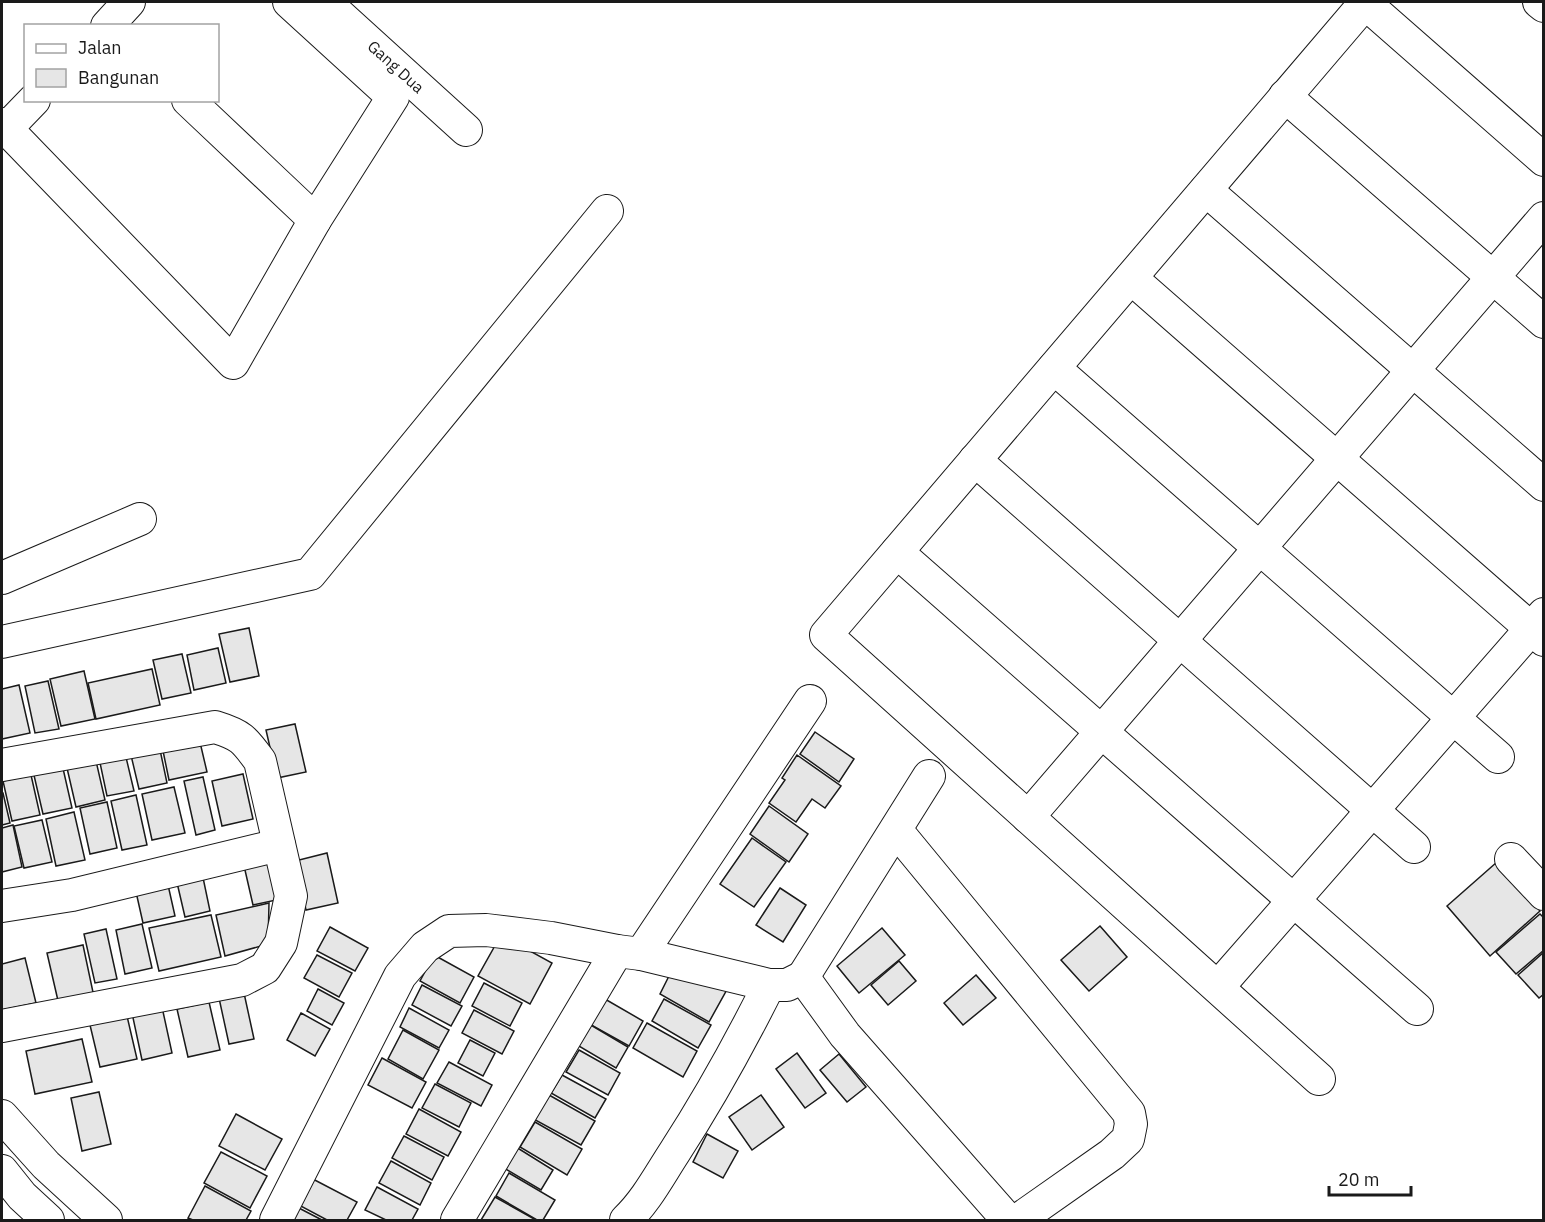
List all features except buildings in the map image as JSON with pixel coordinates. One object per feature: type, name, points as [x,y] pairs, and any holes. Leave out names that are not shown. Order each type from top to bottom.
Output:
[{"type":"street","points":[[109,24],[129,2]]},
{"type":"street","points":[[32,102],[4,127],[233,363],[315,220],[393,97],[289,2]]},
{"type":"street","name":"Gang Dua","points":[[325,2],[466,130]]},
{"type":"street","points":[[1319,1079],[826,635],[1365,2],[1544,160]]},
{"type":"street","points":[[1539,2],[1544,6]]},
{"type":"street","points":[[1285,96],[1544,322]]},
{"type":"street","points":[[190,102],[315,220]]},
{"type":"street","points":[[1206,190],[1544,485]]},
{"type":"street","points":[[2,642],[310,574],[607,211]]},
{"type":"street","points":[[1028,817],[1544,218]]},
{"type":"street","points":[[1131,278],[1337,458],[1539,628],[1454,718],[1218,987]]},
{"type":"street","points":[[1054,368],[1498,757]]},
{"type":"street","points":[[975,460],[1414,847]]},
{"type":"street","points":[[2,578],[140,519]]},
{"type":"street","points":[[897,552],[1417,1009]]},
{"type":"street","points":[[457,1221],[629,952],[810,701]]},
{"type":"street","points":[[2,765],[215,727],[234,733],[247,743],[260,761],[291,897],[281,943],[265,968],[242,980],[2,1026]]},
{"type":"street","points":[[276,1221],[400,976],[425,947],[449,931],[486,930],[629,952],[770,985],[787,985],[803,977],[929,776]]},
{"type":"street","points":[[896,830],[1129,1113],[1131,1124],[1128,1139],[1112,1154],[1018,1221]]},
{"type":"street","points":[[2,906],[72,896],[279,845]]},
{"type":"street","points":[[1511,859],[1544,894]]},
{"type":"street","points":[[803,977],[845,1035],[1008,1221]]},
{"type":"street","points":[[626,1221],[639,1208],[695,1121],[770,985]]},
{"type":"street","points":[[2,1116],[46,1165],[106,1221]]},
{"type":"street","points":[[2,1171],[22,1196],[43,1215],[63,1181]]}]
